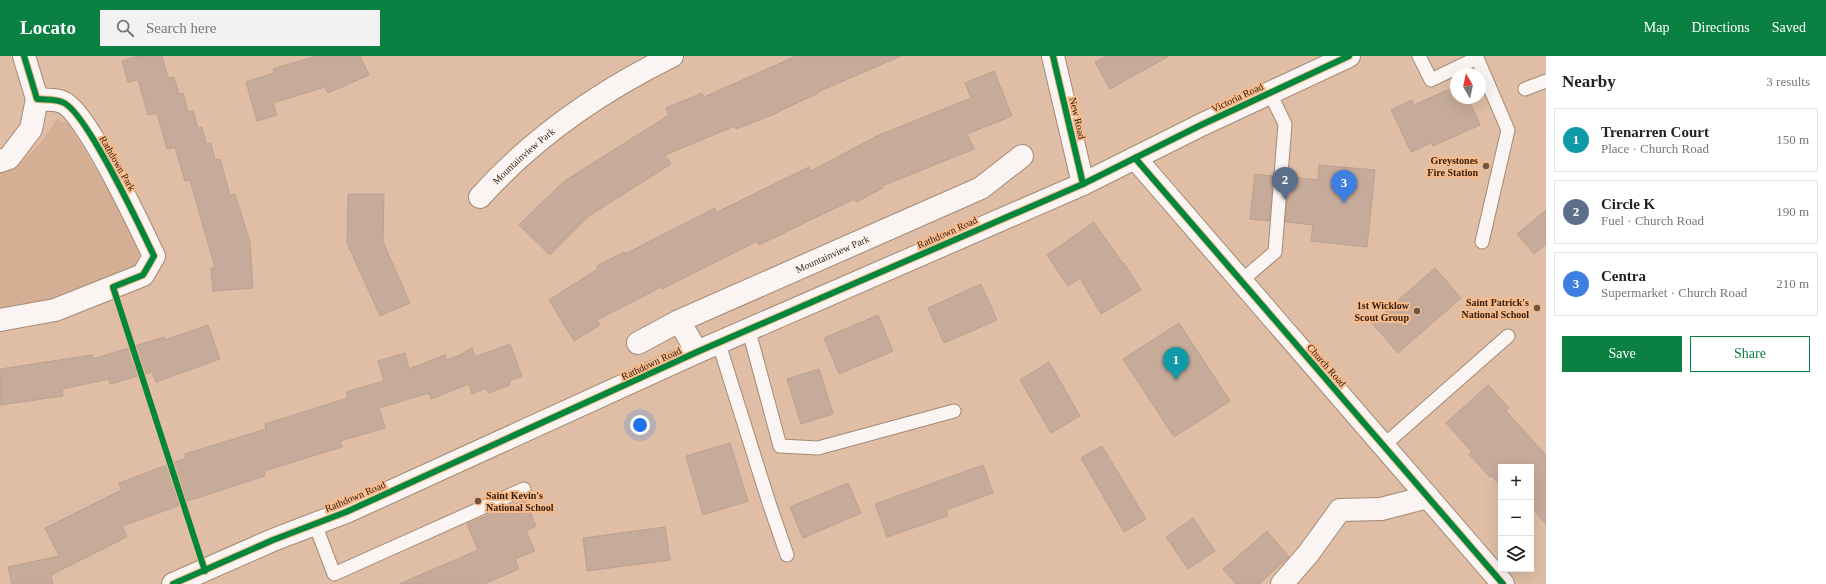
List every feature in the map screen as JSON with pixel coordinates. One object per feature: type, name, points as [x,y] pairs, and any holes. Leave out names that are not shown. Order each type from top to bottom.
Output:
[{"type":"street","points":[[0,161],[8,158],[31,129],[37,99],[24,56]]},
{"type":"street","name":"Mountainview Park","points":[[480,197],[504,170],[551,132],[598,98],[646,69],[672,56]]},
{"type":"street","name":"New Road","points":[[1053,56],[1083,184]]},
{"type":"street","name":"Victoria Road","points":[[1136,158],[1201,125],[1349,56]]},
{"type":"street","name":"Rathdown Park","points":[[0,320],[55,310],[143,275],[154,256],[117,180],[79,117],[63,102],[37,99]]},
{"type":"street","name":"Mountainview Park","points":[[638,343],[679,321],[981,188],[1022,156]]},
{"type":"street","name":"Rathdown Road","points":[[174,584],[273,540],[389,493],[697,352],[719,344],[1083,184],[1136,158]]},
{"type":"street","name":"Church Road","points":[[1136,158],[1503,584]]},
{"type":"street","points":[[679,321],[697,352]]},
{"type":"street","points":[[1282,584],[1308,554],[1340,510],[1381,509],[1428,498]]},
{"type":"lane","points":[[1419,56],[1432,80],[1477,58],[1508,130],[1482,242]]},
{"type":"lane","points":[[1525,89],[1546,80]]},
{"type":"lane","points":[[1241,281],[1275,252],[1285,124],[1270,93]]},
{"type":"lane","points":[[749,330],[780,446],[818,448],[954,411]]},
{"type":"lane","points":[[1383,446],[1508,336]]},
{"type":"lane","points":[[719,344],[787,555]]},
{"type":"lane","points":[[315,524],[334,574],[524,489]]},
{"type":"shaded area","points":[[57,119],[69,124],[142,247],[136,266],[44,301],[0,309],[0,172],[19,165],[41,142]]},
{"type":"building","points":[[138,56],[162,56],[168,78],[174,77],[179,94],[183,93],[188,112],[193,111],[198,128],[202,127],[206,144],[211,143],[215,160],[220,159],[230,195],[235,194],[250,242],[253,288],[213,291],[211,268],[215,268],[190,180],[185,181],[175,147],[167,149],[157,113],[148,115],[138,80],[128,82],[122,61]]},
{"type":"building","points":[[316,56],[360,56],[369,75],[328,93],[325,87],[273,103],[277,115],[257,121],[246,82],[274,73],[273,69]]},
{"type":"building","points":[[796,56],[901,56],[820,91],[772,115],[736,129],[735,126],[665,155],[671,164],[589,216],[550,255],[519,225],[563,182],[669,115],[666,108],[702,93],[704,97]]},
{"type":"building","points":[[1106,56],[1169,56],[1110,89],[1095,62]]},
{"type":"building","points":[[994,71],[1012,116],[967,134],[974,149],[882,186],[883,188],[856,202],[854,199],[759,245],[757,241],[662,289],[661,287],[597,320],[600,325],[574,341],[549,300],[598,269],[597,266],[624,252],[625,254],[715,208],[717,212],[809,167],[811,171],[877,136],[971,98],[965,83]]},
{"type":"building","points":[[1450,89],[1450,104],[1471,104],[1480,125],[1433,146],[1431,143],[1411,152],[1391,110],[1412,100],[1414,105]]},
{"type":"building","points":[[1319,165],[1375,170],[1367,247],[1311,241],[1313,225],[1285,222],[1289,177],[1318,180]]},
{"type":"building","points":[[1255,174],[1273,176],[1269,221],[1250,219]]},
{"type":"building","points":[[348,194],[384,194],[383,242],[410,303],[380,316],[347,243]]},
{"type":"building","points":[[1546,210],[1546,244],[1534,254],[1517,234]]},
{"type":"building","points":[[1094,222],[1123,264],[1124,263],[1141,290],[1101,314],[1080,278],[1068,286],[1047,255]]},
{"type":"building","name":"1st Wicklow Scout Group","points":[[1435,268],[1461,298],[1398,353],[1372,323]]},
{"type":"building","points":[[981,284],[997,320],[944,343],[928,308]]},
{"type":"building","points":[[878,315],[893,351],[839,374],[824,338]]},
{"type":"building","points":[[1179,323],[1230,401],[1174,437],[1123,359]]},
{"type":"building","points":[[208,325],[220,359],[156,382],[152,372],[110,384],[109,379],[62,389],[63,396],[0,405],[0,369],[92,355],[93,359],[164,337],[165,340]]},
{"type":"building","points":[[510,344],[522,376],[509,381],[510,385],[488,393],[486,388],[472,394],[469,384],[431,399],[429,393],[379,408],[385,428],[340,441],[342,447],[264,471],[265,476],[178,504],[178,506],[122,526],[127,537],[51,575],[53,584],[12,584],[8,567],[59,556],[45,528],[121,490],[119,483],[186,458],[185,454],[266,429],[265,424],[348,398],[346,392],[384,381],[378,361],[405,353],[409,369],[445,355],[446,360],[460,355],[472,348],[475,357]]},
{"type":"building","points":[[1049,362],[1080,416],[1051,433],[1020,380]]},
{"type":"building","points":[[819,369],[833,414],[801,424],[787,379]]},
{"type":"building","points":[[1488,385],[1509,408],[1506,411],[1546,455],[1546,524],[1534,510],[1534,464],[1498,464],[1498,483],[1492,476],[1490,477],[1469,454],[1472,452],[1446,423]]},
{"type":"building","points":[[730,443],[748,501],[703,515],[686,456]]},
{"type":"building","points":[[1102,446],[1146,519],[1124,532],[1081,458]]},
{"type":"building","points":[[983,465],[993,493],[946,510],[948,516],[887,537],[875,504]]},
{"type":"building","points":[[848,483],[861,513],[803,538],[790,507]]},
{"type":"building","points":[[525,500],[536,526],[526,531],[535,551],[515,559],[519,569],[484,584],[399,584],[478,550],[467,524]]},
{"type":"building","points":[[1193,518],[1215,551],[1188,569],[1166,537]]},
{"type":"building","points":[[665,527],[670,560],[587,571],[583,538]]},
{"type":"building","points":[[1267,531],[1289,557],[1259,584],[1236,584],[1223,569]]},
{"type":"cycle path","points":[[24,56],[37,99],[62,102],[72,110],[84,125],[112,172],[154,256],[143,275],[113,287],[205,571]]},
{"type":"cycle path","points":[[1053,56],[1083,184]]},
{"type":"cycle path","points":[[173,584],[273,540],[346,512],[697,352],[1083,184],[1201,125],[1349,56]]},
{"type":"cycle path","points":[[1135,158],[1503,584]]},
{"type":"place","name":"Greystones Fire Station","points":[[1486,166]]},
{"type":"place","name":"Circle K","points":[[1285,200]]},
{"type":"place","name":"Centra","points":[[1344,203]]},
{"type":"place","name":"Saint Patrick's National School","points":[[1537,308]]},
{"type":"place","name":"1st Wicklow Scout Group","points":[[1417,311]]},
{"type":"place","name":"Trenarren Court","points":[[1176,380]]},
{"type":"place","name":"Saint Kevin's National School","points":[[478,501]]}]
